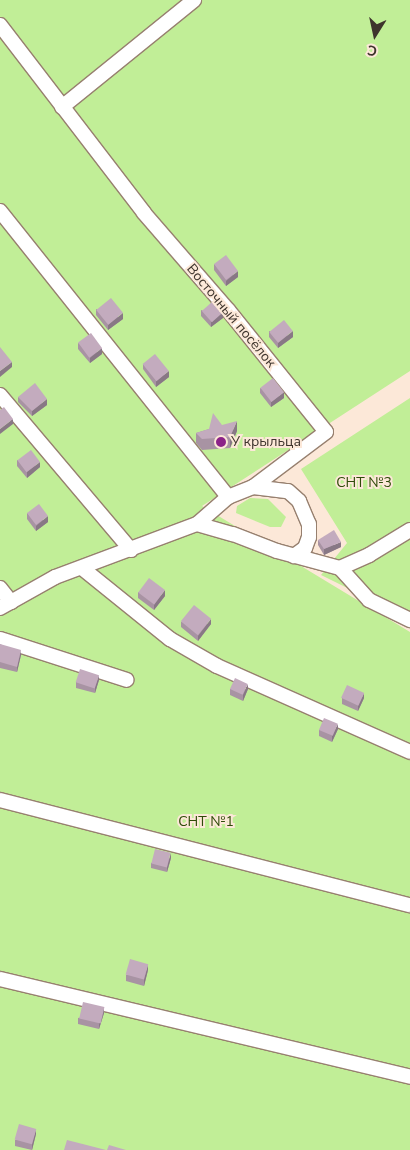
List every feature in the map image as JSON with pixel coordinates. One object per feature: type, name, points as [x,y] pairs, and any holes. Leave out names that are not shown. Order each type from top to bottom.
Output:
[{"type":"street","points":[[62,107],[194,0]]},
{"type":"street","name":"Восточный посёлок","points":[[0,24],[144,213],[228,310],[326,432],[253,487],[228,497],[197,524],[55,577],[6,605]]},
{"type":"street","points":[[0,211],[228,497]]},
{"type":"street","points":[[0,395],[131,550]]},
{"type":"street","points":[[253,487],[288,491],[299,501],[308,524],[309,537],[305,548],[294,556]]},
{"type":"street","points":[[197,524],[294,556],[340,568],[369,600],[410,620]]},
{"type":"street","points":[[340,568],[369,555],[410,530]]},
{"type":"street","points":[[82,568],[170,639],[217,666],[410,752]]},
{"type":"street","points":[[0,588],[6,605]]},
{"type":"street","points":[[0,639],[127,680]]},
{"type":"street","points":[[0,800],[410,905]]},
{"type":"street","points":[[0,979],[410,1077]]},
{"type":"green space","name":"СНТ №1","points":[[0,0],[410,0],[410,371],[202,506],[410,632],[410,1150],[0,1150]]},
{"type":"green space","name":"СНТ №3","points":[[410,398],[410,619],[321,575],[347,543],[301,469]]},
{"type":"green space","points":[[250,498],[268,499],[286,517],[281,527],[270,527],[236,513],[237,506]]},
{"type":"building","points":[[226,255],[238,271],[226,280],[214,264]]},
{"type":"building","points":[[111,298],[123,313],[108,325],[96,310]]},
{"type":"building","points":[[213,301],[223,312],[212,322],[202,311]]},
{"type":"building","points":[[284,320],[293,331],[278,343],[269,332]]},
{"type":"building","points":[[91,333],[102,348],[89,358],[78,342]]},
{"type":"building","points":[[0,347],[12,362],[0,371]]},
{"type":"building","points":[[155,354],[169,371],[156,381],[143,364]]},
{"type":"building","points":[[273,378],[284,392],[271,402],[260,388]]},
{"type":"building","points":[[35,383],[47,399],[32,411],[18,397]]},
{"type":"building","points":[[4,407],[13,419],[0,429],[0,410]]},
{"type":"building","points":[[213,413],[222,425],[237,421],[230,437],[202,439],[196,433],[209,429]]},
{"type":"building","points":[[31,450],[40,462],[26,472],[17,460]]},
{"type":"building","points":[[39,504],[48,516],[36,525],[27,513]]},
{"type":"building","points":[[334,530],[341,542],[324,549],[318,540]]},
{"type":"building","points":[[149,578],[165,590],[154,604],[138,592]]},
{"type":"building","points":[[194,605],[211,619],[198,635],[181,621]]},
{"type":"building","points":[[0,644],[21,650],[17,667],[0,662]]},
{"type":"building","points":[[80,669],[99,675],[95,688],[76,682]]},
{"type":"building","points":[[235,678],[248,684],[243,695],[230,689]]},
{"type":"building","points":[[347,685],[364,693],[358,706],[341,698]]},
{"type":"building","points":[[324,718],[338,724],[333,736],[319,730]]},
{"type":"building","points":[[155,849],[171,853],[167,867],[151,864]]},
{"type":"building","points":[[130,959],[148,964],[144,980],[126,974]]},
{"type":"building","points":[[83,1002],[104,1007],[101,1024],[79,1019]]},
{"type":"building","points":[[19,1124],[36,1129],[32,1144],[15,1139]]},
{"type":"building","points":[[67,1140],[106,1150],[64,1150]]},
{"type":"building","points":[[109,1145],[126,1150],[107,1150]]},
{"type":"place","name":"У крыльца","points":[[221,442]]}]
